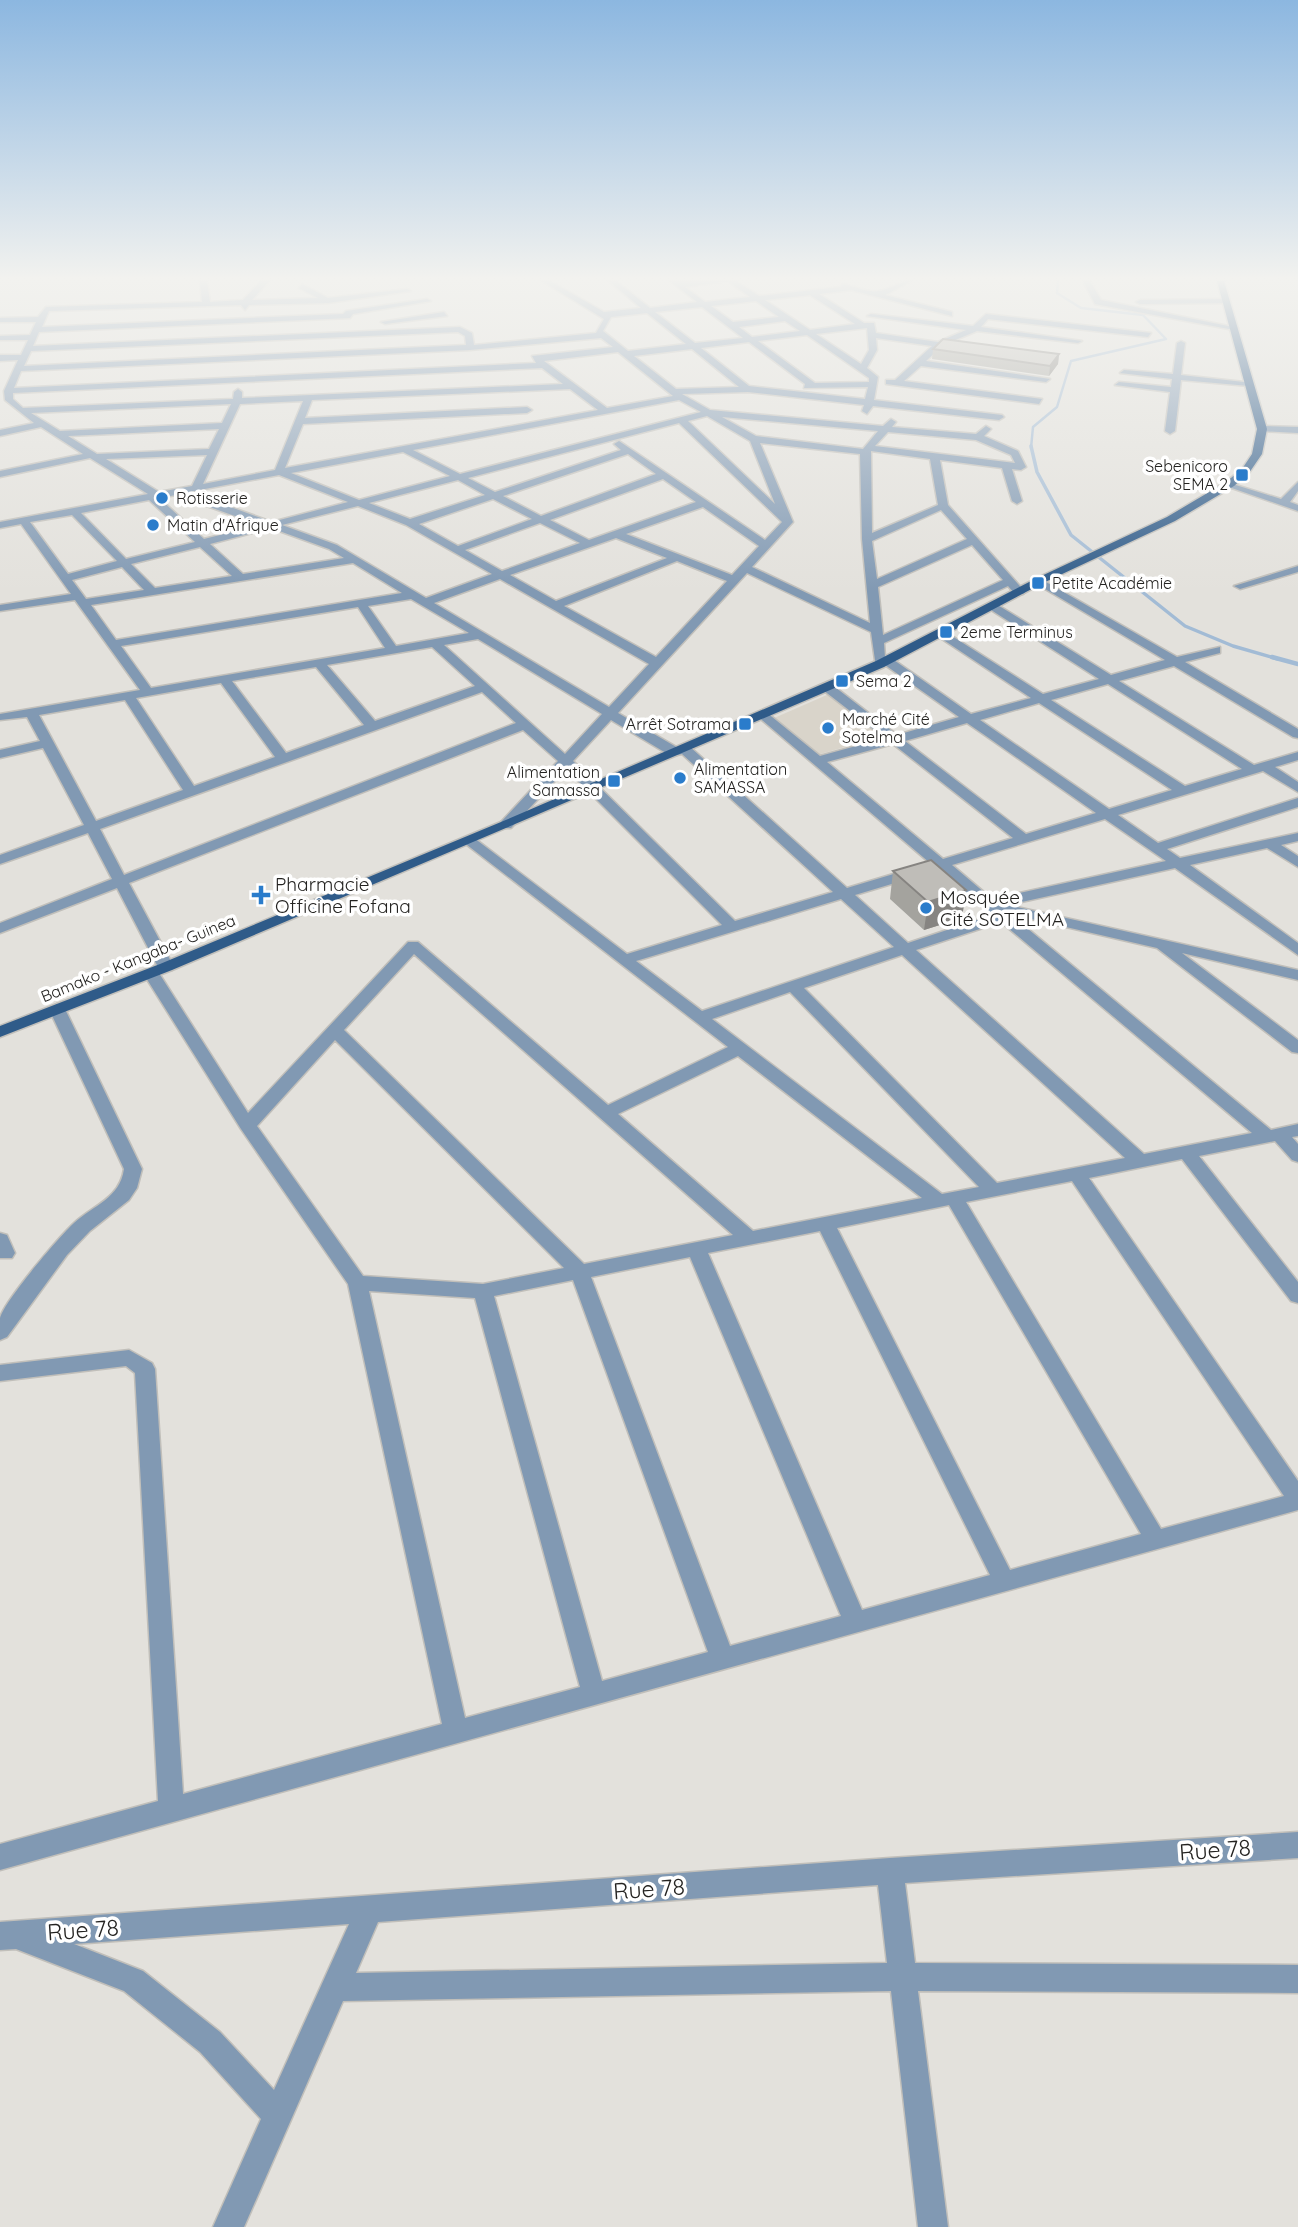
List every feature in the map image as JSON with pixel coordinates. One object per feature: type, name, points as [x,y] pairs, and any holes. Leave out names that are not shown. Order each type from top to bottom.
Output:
[{"type":"main road","points":[[1250,385],[1262,429]]},
{"type":"main road","name":"Bamako - Kangaba- Guinea","points":[[0,1032],[159,970],[884,663],[992,607],[1014,586],[1039,581],[1097,554],[1171,519],[1230,484],[1246,471],[1257,454],[1262,429]]},
{"type":"street","points":[[4,398],[175,385]]},
{"type":"street","points":[[196,488],[237,401],[239,385]]},
{"type":"street","points":[[65,578],[709,413],[978,437],[1015,453],[1021,467],[754,439],[709,413],[677,395],[665,385]]},
{"type":"street","points":[[742,385],[747,389],[999,417],[978,437]]},
{"type":"street","points":[[300,421],[416,431],[544,422],[677,395],[829,385]]},
{"type":"street","points":[[863,426],[873,385]]},
{"type":"street","points":[[912,385],[1039,401]]},
{"type":"street","points":[[1119,385],[1175,390]]},
{"type":"street","points":[[1170,431],[1176,385]]},
{"type":"street","points":[[21,411],[571,386],[605,411]]},
{"type":"street","points":[[499,389],[544,422]]},
{"type":"street","points":[[439,392],[439,414]]},
{"type":"street","points":[[4,398],[154,496],[241,578]]},
{"type":"street","points":[[279,472],[309,398]]},
{"type":"street","points":[[905,406],[867,450],[867,539],[878,636],[884,663],[969,719],[1104,815],[1180,862],[1298,950]]},
{"type":"street","points":[[404,449],[416,431],[439,414],[527,410]]},
{"type":"street","points":[[681,420],[788,522]]},
{"type":"street","points":[[0,433],[42,425]]},
{"type":"street","points":[[57,434],[225,426]]},
{"type":"street","points":[[1262,429],[1298,430]]},
{"type":"street","points":[[610,438],[766,546]]},
{"type":"street","points":[[754,439],[788,522]]},
{"type":"street","points":[[0,525],[404,449],[589,544]]},
{"type":"street","points":[[410,523],[628,451]]},
{"type":"street","points":[[0,474],[93,456],[213,452]]},
{"type":"street","points":[[745,568],[878,636],[1014,586],[943,506],[935,457]]},
{"type":"street","points":[[1006,466],[1017,501]]},
{"type":"street","points":[[279,472],[410,523],[657,663]]},
{"type":"street","points":[[458,550],[664,475]]},
{"type":"street","points":[[1230,484],[1298,508]]},
{"type":"street","points":[[1283,503],[1298,485]]},
{"type":"street","points":[[175,491],[274,524],[332,547],[610,713],[680,751],[1140,1161]]},
{"type":"street","points":[[425,602],[703,503]]},
{"type":"street","points":[[867,539],[943,506]]},
{"type":"street","points":[[74,511],[152,592]]},
{"type":"street","points":[[23,520],[148,692]]},
{"type":"street","points":[[506,825],[788,522]]},
{"type":"street","points":[[616,534],[734,580]]},
{"type":"street","points":[[872,585],[974,540]]},
{"type":"street","points":[[556,605],[676,558]]},
{"type":"street","points":[[0,608],[152,592],[354,560]]},
{"type":"street","points":[[1240,586],[1298,569]]},
{"type":"street","points":[[1039,581],[1298,734]]},
{"type":"street","points":[[114,644],[412,595]]},
{"type":"street","points":[[360,603],[393,650]]},
{"type":"street","points":[[992,607],[1110,680],[1298,788]]},
{"type":"street","points":[[940,633],[1183,791]]},
{"type":"street","points":[[4,717],[480,635]]},
{"type":"street","points":[[435,643],[594,788],[732,927]]},
{"type":"street","points":[[817,761],[1216,650]]},
{"type":"street","points":[[319,663],[372,726]]},
{"type":"street","points":[[224,679],[283,758]]},
{"type":"street","points":[[0,860],[483,687]]},
{"type":"street","points":[[827,687],[1024,839]]},
{"type":"street","points":[[128,695],[190,792]]},
{"type":"street","points":[[31,712],[120,881],[159,970],[247,1125],[357,1283],[456,1731]]},
{"type":"street","points":[[762,715],[1003,916],[1281,1133],[1298,1156]]},
{"type":"street","points":[[0,928],[524,724]]},
{"type":"street","points":[[0,754],[47,743]]},
{"type":"street","points":[[624,960],[1298,756]]},
{"type":"street","points":[[1157,848],[1298,802]]},
{"type":"street","points":[[989,904],[1298,836]]},
{"type":"street","points":[[468,841],[740,1048],[947,1199],[1156,1540]]},
{"type":"street","points":[[1269,843],[1298,863]]},
{"type":"street","points":[[989,904],[1298,975]]},
{"type":"street","points":[[700,1017],[1003,916]]},
{"type":"street","points":[[1158,943],[1298,1048]]},
{"type":"street","points":[[247,1125],[413,945],[749,1238]]},
{"type":"street","points":[[793,986],[993,1190]]},
{"type":"street","points":[[0,1332],[65,1243],[84,1225],[127,1194],[133,1181],[133,1169],[57,1009]]},
{"type":"street","points":[[336,1031],[580,1272],[723,1659]]},
{"type":"street","points":[[606,1113],[740,1048]]},
{"type":"street","points":[[357,1283],[483,1291],[1281,1133]]},
{"type":"street","points":[[1186,1152],[1297,1294]]},
{"type":"street","points":[[0,1857],[1298,1500],[1077,1174]]},
{"type":"street","points":[[825,1223],[1004,1581]]},
{"type":"street","points":[[696,1249],[855,1622]]},
{"type":"street","points":[[483,1291],[594,1694]]},
{"type":"street","points":[[0,1373],[129,1358],[145,1369],[171,1810]]},
{"type":"street","name":"Rue 78","points":[[7,1935],[369,1911],[890,1871],[1298,1845]]},
{"type":"street","points":[[890,1871],[933,2227]]},
{"type":"street","points":[[228,2227],[369,1911]]},
{"type":"street","points":[[7,1935],[133,1982],[210,2042],[278,2115]]},
{"type":"street","points":[[335,1987],[904,1977],[1298,1979]]},
{"type":"shaded area","name":"Marché Cité Sotelma","points":[[829,694],[883,736],[817,755],[772,719]]},
{"type":"building","points":[[931,860],[966,890],[928,902],[893,871]]},
{"type":"waterway","points":[[1031,447],[1033,427],[1057,407],[1064,385]]},
{"type":"waterway","points":[[1031,447],[1037,472],[1071,535],[1185,626],[1233,646],[1278,659]]},
{"type":"waterway","points":[[1272,657],[1298,664]]},
{"type":"place","name":"Sebenicoro SEMA 2","points":[[1242,475]]},
{"type":"place","name":"Rotisserie","points":[[162,498]]},
{"type":"place","name":"Matin d'Afrique","points":[[153,525]]},
{"type":"place","name":"Petite Académie","points":[[1038,583]]},
{"type":"place","name":"2eme Terminus","points":[[946,632]]},
{"type":"place","name":"Sema 2","points":[[842,681]]},
{"type":"place","name":"Arrêt Sotrama","points":[[745,724]]},
{"type":"place","name":"Marché Cité Sotelma","points":[[828,728]]},
{"type":"place","name":"Alimentation SAMASSA","points":[[680,778]]},
{"type":"place","name":"Alimentation Samassa","points":[[614,781]]},
{"type":"place","name":"Pharmacie Officine Fofana","points":[[261,895]]},
{"type":"place","name":"Mosquée Cité SOTELMA","points":[[926,908]]}]
